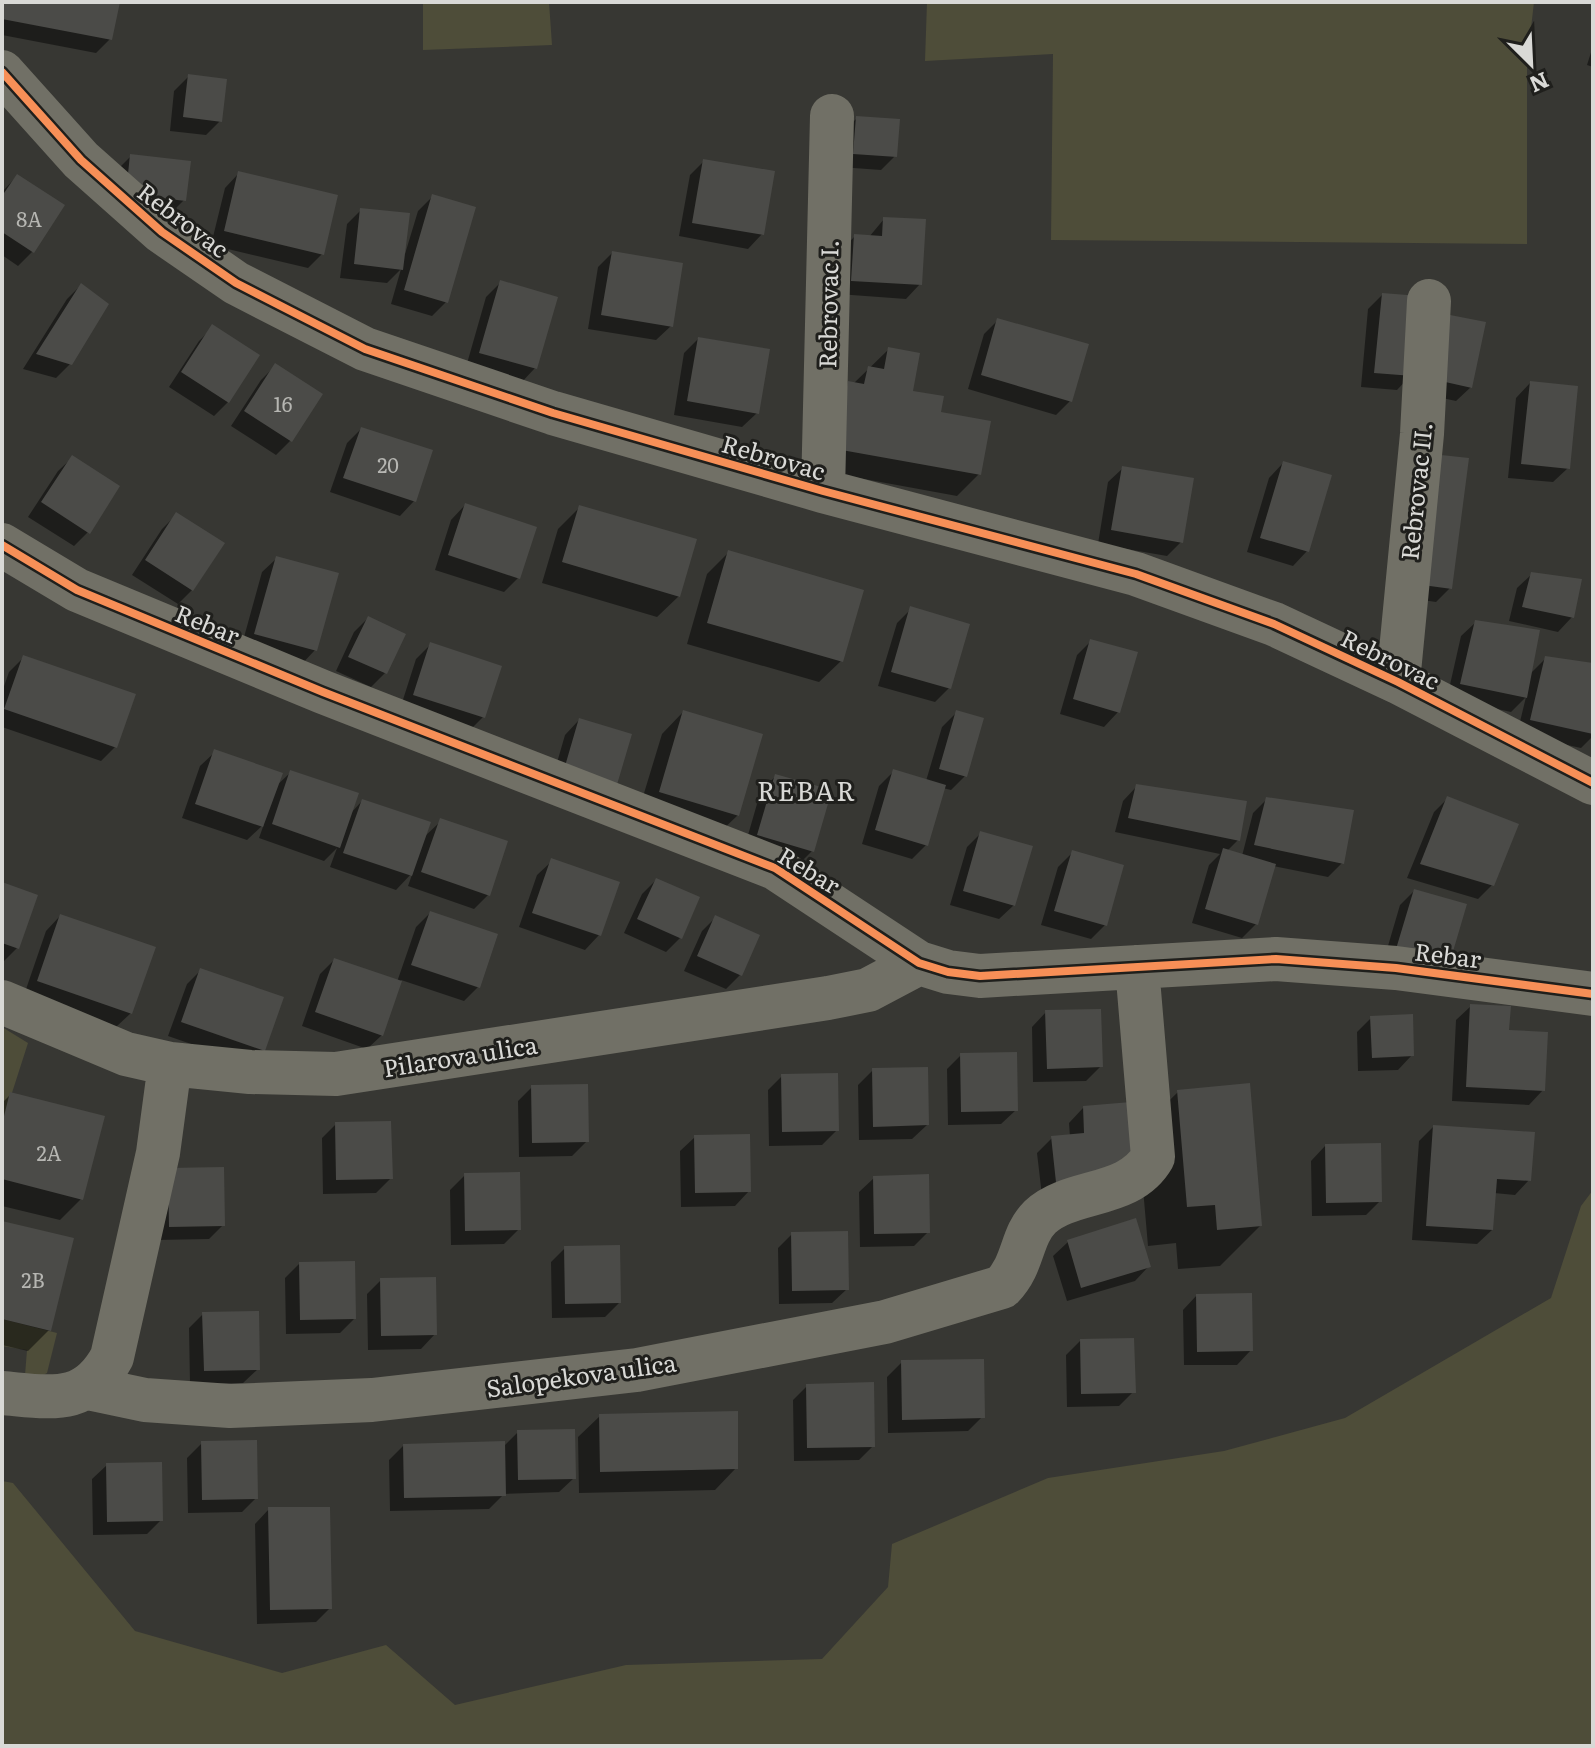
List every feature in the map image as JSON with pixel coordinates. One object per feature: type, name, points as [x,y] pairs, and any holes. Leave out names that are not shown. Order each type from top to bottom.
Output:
[{"type":"street","name":"Rebrovac","points":[[2,72],[81,160],[162,232],[236,283],[365,349],[553,413],[823,491],[1136,574],[1274,624],[1398,682],[1593,783]]},
{"type":"street","name":"Rebrovac I.","points":[[823,491],[832,116]]},
{"type":"street","name":"Rebrovac II.","points":[[1398,682],[1422,434],[1429,301]]},
{"type":"street","name":"Rebar","points":[[2,545],[77,590],[323,692],[775,868],[919,963],[948,972],[980,976],[1276,959],[1396,968],[1593,994]]},
{"type":"street","name":"Pilarova ulica","points":[[2,1002],[126,1054],[170,1064],[250,1072],[336,1074],[828,998],[868,990],[919,963]]},
{"type":"street","name":"Salopekova ulica","points":[[88,1388],[145,1400],[230,1406],[372,1400],[637,1370],[885,1322],[1002,1287],[1016,1272],[1027,1234],[1042,1215],[1133,1180],[1153,1157],[1137,967]]},
{"type":"street","points":[[2,1393],[67,1396],[88,1388],[101,1376],[112,1357],[158,1153],[170,1064]]},
{"type":"shaded area","points":[[423,2],[549,2],[552,45],[423,50]]},
{"type":"shaded area","points":[[927,2],[1534,2],[1527,63],[1527,244],[1051,240],[1053,54],[925,61]]},
{"type":"shaded area","points":[[2,1027],[28,1043],[2,1124]]},
{"type":"shaded area","points":[[1593,1190],[1593,1746],[2,1746],[2,1481],[13,1483],[135,1631],[282,1673],[386,1645],[455,1705],[626,1665],[822,1659],[888,1587],[892,1544],[1048,1478],[1224,1451],[1345,1418],[1551,1298],[1581,1206]]},
{"type":"shaded area","points":[[2,1319],[57,1333],[47,1373],[41,1376],[25,1375],[27,1350],[2,1346]]},
{"type":"building","points":[[2,2],[120,2],[112,40],[2,19]]},
{"type":"building","points":[[188,74],[227,79],[222,122],[183,117]]},
{"type":"building","points":[[856,116],[900,119],[897,157],[853,154]]},
{"type":"building","points":[[130,154],[191,161],[186,201],[126,194]]},
{"type":"building","points":[[703,159],[775,171],[764,235],[692,223]]},
{"type":"building","points":[[238,171],[338,195],[324,255],[224,231]]},
{"type":"building","points":[[17,174],[65,205],[34,253],[2,232],[2,196]]},
{"type":"building","points":[[432,194],[476,207],[448,303],[404,290]]},
{"type":"building","points":[[360,208],[410,213],[403,270],[354,264]]},
{"type":"building","points":[[883,217],[926,219],[922,285],[851,281],[854,234],[882,236]]},
{"type":"building","points":[[612,251],[683,263],[673,327],[601,315]]},
{"type":"building","points":[[500,280],[558,297],[537,369],[479,353]]},
{"type":"building","points":[[81,283],[109,304],[72,365],[36,354]]},
{"type":"building","points":[[1382,293],[1420,296],[1413,376],[1374,373]]},
{"type":"building","points":[[1445,314],[1486,322],[1472,388],[1432,379]]},
{"type":"building","points":[[997,318],[1089,344],[1072,402],[981,375]]},
{"type":"building","points":[[212,324],[260,355],[229,403],[181,372]]},
{"type":"building","points":[[698,337],[770,349],[759,414],[687,401]]},
{"type":"building","points":[[888,347],[920,353],[913,391],[944,396],[941,412],[991,421],[981,475],[836,449],[848,381],[864,384],[868,366],[884,369]]},
{"type":"building","points":[[275,363],[323,394],[292,442],[244,411]]},
{"type":"building","points":[[1530,381],[1578,386],[1570,469],[1521,464]]},
{"type":"building","points":[[361,427],[433,450],[416,502],[343,478]]},
{"type":"building","points":[[1432,454],[1469,458],[1452,589],[1415,584]]},
{"type":"building","points":[[72,455],[120,486],[90,534],[41,502]]},
{"type":"building","points":[[1283,461],[1332,475],[1309,552],[1260,538]]},
{"type":"building","points":[[1122,466],[1194,478],[1183,543],[1111,530]]},
{"type":"building","points":[[465,503],[537,527],[520,579],[448,555]]},
{"type":"building","points":[[579,505],[697,539],[680,597],[562,562]]},
{"type":"building","points":[[176,512],[225,543],[193,591],[145,560]]},
{"type":"building","points":[[728,550],[864,590],[843,662],[707,623]]},
{"type":"building","points":[[276,556],[339,573],[317,651],[254,634]]},
{"type":"building","points":[[1531,572],[1582,579],[1574,618],[1522,607]]},
{"type":"building","points":[[910,606],[970,624],[951,689],[891,672]]},
{"type":"building","points":[[368,616],[406,634],[387,674],[348,657]]},
{"type":"building","points":[[1475,620],[1540,630],[1527,698],[1460,684]]},
{"type":"building","points":[[1090,639],[1138,652],[1120,713],[1073,699]]},
{"type":"building","points":[[430,642],[502,666],[485,718],[413,695]]},
{"type":"building","points":[[23,655],[136,694],[117,748],[4,709]]},
{"type":"building","points":[[1545,656],[1593,663],[1593,734],[1530,720]]},
{"type":"building","points":[[683,710],[763,734],[739,816],[659,792]]},
{"type":"building","points":[[956,710],[984,718],[967,777],[939,769]]},
{"type":"building","points":[[579,718],[632,734],[616,788],[563,773]]},
{"type":"building","points":[[214,749],[283,773],[263,827],[195,804]]},
{"type":"building","points":[[893,769],[946,785],[928,846],[875,830]]},
{"type":"building","points":[[290,770],[359,793],[340,848],[272,824]]},
{"type":"building","points":[[775,774],[832,790],[814,852],[757,835]]},
{"type":"building","points":[[1136,784],[1247,801],[1240,841],[1128,818]]},
{"type":"building","points":[[1447,796],[1519,824],[1494,886],[1420,864]]},
{"type":"building","points":[[1266,797],[1354,810],[1344,864],[1254,845]]},
{"type":"building","points":[[362,799],[431,822],[412,876],[343,853]]},
{"type":"building","points":[[440,818],[508,841],[490,896],[421,872]]},
{"type":"building","points":[[980,831],[1033,846],[1015,906],[963,891]]},
{"type":"building","points":[[1223,848],[1276,864],[1258,925],[1205,909]]},
{"type":"building","points":[[1072,850],[1124,865],[1107,926],[1054,911]]},
{"type":"building","points":[[551,858],[620,882],[601,936],[532,913]]},
{"type":"building","points":[[656,878],[700,897],[682,939],[637,919]]},
{"type":"building","points":[[2,882],[38,895],[19,949],[2,943]]},
{"type":"building","points":[[1414,889],[1467,904],[1449,965],[1396,949]]},
{"type":"building","points":[[430,911],[498,934],[480,988],[411,965]]},
{"type":"building","points":[[60,914],[156,947],[132,1014],[37,981]]},
{"type":"building","points":[[715,915],[760,935],[742,976],[697,956]]},
{"type":"building","points":[[334,958],[402,981],[383,1036],[315,1012]]},
{"type":"building","points":[[200,968],[284,997],[265,1051],[181,1022]]},
{"type":"building","points":[[1470,1004],[1511,1006],[1509,1030],[1548,1032],[1545,1091],[1466,1087]]},
{"type":"building","points":[[1101,1009],[1103,1067],[1047,1069],[1045,1010]]},
{"type":"building","points":[[1413,1014],[1414,1056],[1372,1058],[1370,1016]]},
{"type":"building","points":[[1017,1052],[1018,1111],[961,1112],[960,1053]]},
{"type":"building","points":[[928,1067],[929,1125],[873,1127],[872,1068]]},
{"type":"building","points":[[838,1073],[839,1131],[782,1132],[781,1074]]},
{"type":"building","points":[[1250,1083],[1262,1226],[1217,1230],[1215,1205],[1187,1207],[1177,1090]]},
{"type":"building","points":[[588,1084],[589,1142],[532,1143],[531,1085]]},
{"type":"building","points":[[10,1092],[105,1116],[83,1200],[2,1179],[2,1124]]},
{"type":"building","points":[[1131,1102],[1135,1166],[1058,1201],[1051,1136],[1084,1133],[1083,1106]]},
{"type":"building","points":[[391,1121],[393,1179],[336,1180],[335,1122]]},
{"type":"building","points":[[1433,1125],[1535,1132],[1531,1181],[1497,1179],[1493,1230],[1426,1226]]},
{"type":"building","points":[[750,1134],[751,1192],[695,1193],[694,1135]]},
{"type":"building","points":[[1381,1143],[1382,1202],[1326,1203],[1325,1144]]},
{"type":"building","points":[[224,1167],[225,1226],[169,1227],[168,1168]]},
{"type":"building","points":[[520,1172],[521,1230],[465,1231],[464,1173]]},
{"type":"building","points":[[929,1174],[930,1233],[874,1234],[873,1176]]},
{"type":"building","points":[[1136,1218],[1151,1267],[1081,1288],[1067,1240]]},
{"type":"building","points":[[2,1221],[74,1238],[51,1331],[2,1319]]},
{"type":"building","points":[[848,1231],[849,1290],[792,1291],[791,1232]]},
{"type":"building","points":[[620,1245],[621,1303],[565,1304],[564,1246]]},
{"type":"building","points":[[355,1261],[356,1319],[300,1320],[299,1262]]},
{"type":"building","points":[[436,1277],[437,1335],[381,1336],[380,1278]]},
{"type":"building","points":[[1252,1293],[1253,1351],[1197,1352],[1196,1294]]},
{"type":"building","points":[[259,1311],[260,1370],[204,1371],[202,1312]]},
{"type":"building","points":[[1134,1338],[1136,1393],[1081,1394],[1080,1339]]},
{"type":"building","points":[[984,1359],[985,1418],[902,1420],[901,1360]]},
{"type":"building","points":[[874,1382],[875,1447],[807,1448],[806,1384]]},
{"type":"building","points":[[738,1411],[738,1469],[600,1472],[599,1414]]},
{"type":"building","points":[[575,1429],[576,1479],[518,1480],[517,1430]]},
{"type":"building","points":[[257,1440],[258,1499],[202,1500],[201,1441]]},
{"type":"building","points":[[505,1441],[506,1496],[404,1498],[403,1444]]},
{"type":"building","points":[[162,1462],[163,1521],[107,1522],[106,1463]]},
{"type":"building","points":[[268,1507],[330,1507],[332,1609],[270,1610]]},
{"type":"cycle path","points":[[2,72],[81,160],[162,232],[236,283],[365,349],[553,413],[823,491],[1136,574],[1274,624],[1398,682],[1593,783]]},
{"type":"cycle path","points":[[2,545],[77,590],[323,692],[775,868],[919,963],[948,972],[980,976],[1276,959],[1396,968],[1593,994]]},
{"type":"district","name":"REBAR","points":[[807,789]]}]
